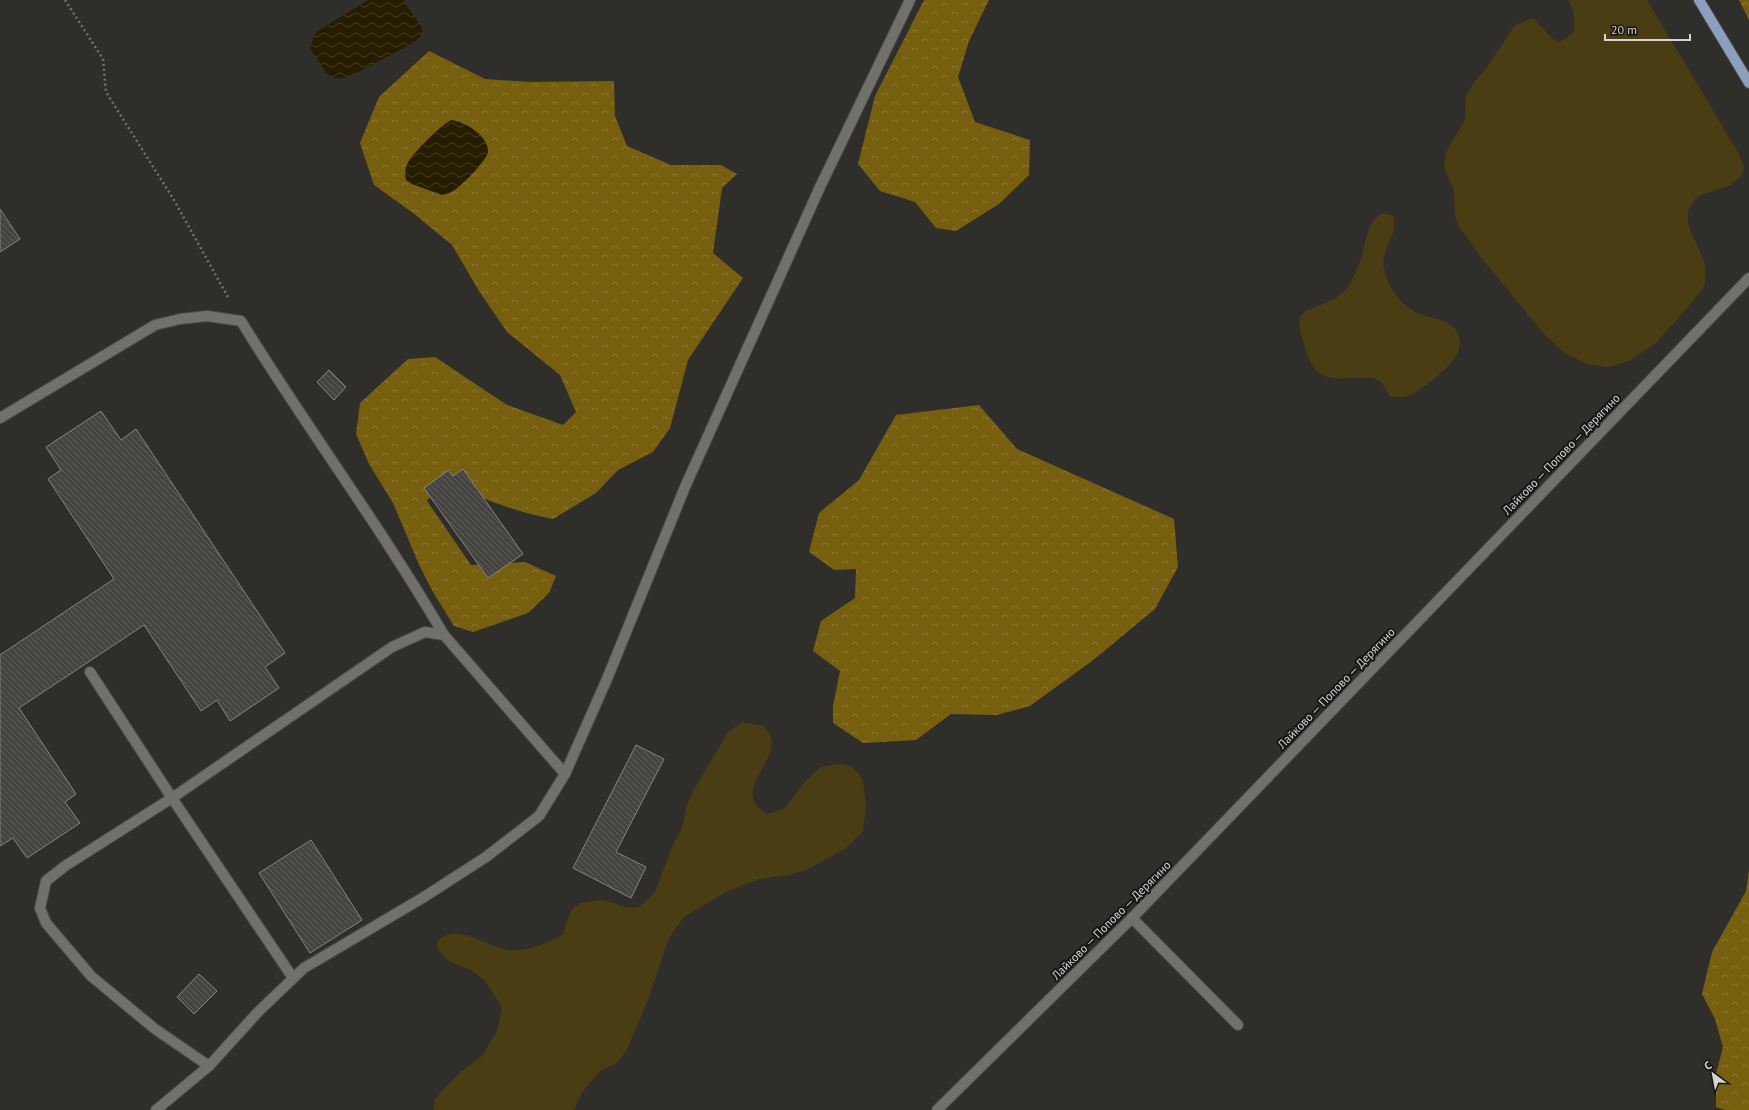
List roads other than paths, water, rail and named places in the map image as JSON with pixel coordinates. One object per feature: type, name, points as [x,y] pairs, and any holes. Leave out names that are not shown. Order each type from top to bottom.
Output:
[{"type":"main road","points":[[1699,0],[1749,83]]},
{"type":"street","points":[[156,1110],[209,1066],[258,1012],[304,968],[424,897],[486,857],[538,816],[564,774],[607,679],[688,480],[820,187],[910,0]]},
{"type":"street","name":"Лайково — Попово — Дерягино","points":[[937,1110],[1132,918],[1749,278]]},
{"type":"street","points":[[0,418],[156,325],[180,319],[207,316],[241,320],[266,362],[418,591],[444,636],[564,774]]},
{"type":"street","points":[[209,1066],[155,1029],[91,976],[46,923],[40,908],[46,881],[65,866],[172,798],[392,647],[425,632],[444,636]]},
{"type":"street","points":[[90,672],[172,798],[293,978]]},
{"type":"street","points":[[1132,918],[1238,1025]]},
{"type":"water","points":[[368,0],[403,0],[421,26],[422,32],[419,38],[411,44],[347,78],[332,78],[327,74],[310,48],[314,36],[318,31]]},
{"type":"water","points":[[451,120],[462,123],[475,130],[484,140],[488,152],[487,156],[479,166],[464,182],[453,191],[442,195],[412,184],[406,180],[405,170],[408,162],[419,149],[440,128]]}]
